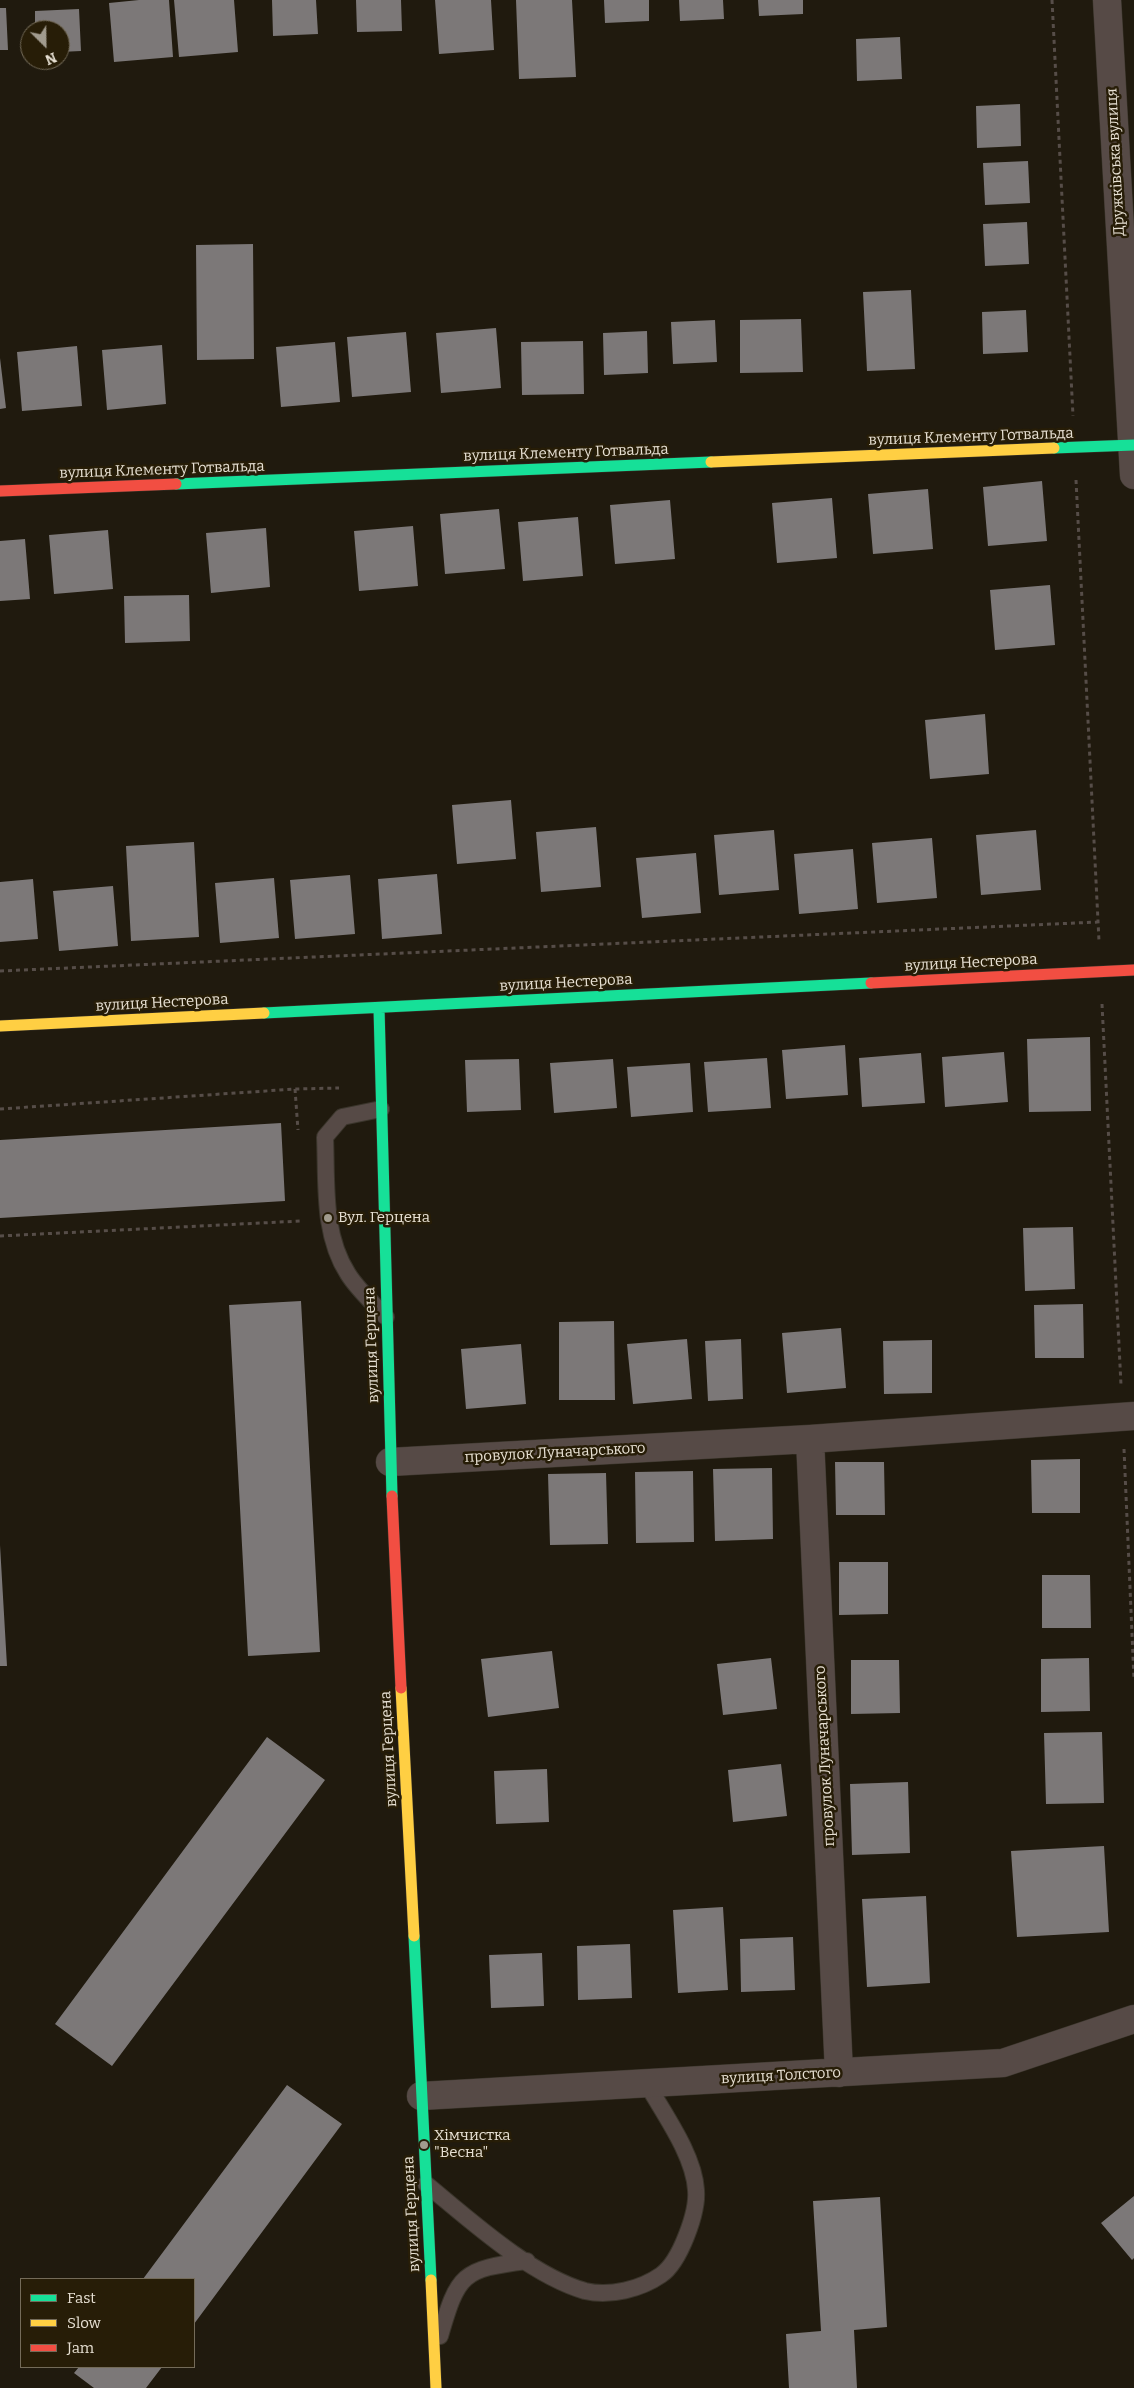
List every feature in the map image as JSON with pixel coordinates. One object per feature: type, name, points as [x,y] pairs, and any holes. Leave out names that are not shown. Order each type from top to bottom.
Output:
[{"type":"street","name":"Дружківська вулиця","points":[[1107,0],[1134,475]]},
{"type":"street","name":"вулиця Клементу Готвальда","points":[[0,492],[1133,445]]},
{"type":"street","name":"вулиця Нестерова","points":[[0,1026],[1134,970]]},
{"type":"street","name":"вулиця Герцена","points":[[379,1008],[379,1087],[390,1462],[436,2388]]},
{"type":"street","name":"провулок Луначарського","points":[[390,1462],[810,1439],[1128,1417]]},
{"type":"street","name":"провулок Луначарського","points":[[810,1439],[839,2073]]},
{"type":"street","name":"вулиця Толстого","points":[[421,2096],[1003,2063],[1134,2019]]},
{"type":"lane","points":[[381,1109],[342,1117],[326,1136],[328,1218],[334,1246],[348,1275],[386,1317]]},
{"type":"lane","points":[[426,2184],[526,2261],[558,2281],[588,2291],[625,2292],[662,2274],[681,2247],[692,2224],[696,2190],[689,2161],[647,2084]]},
{"type":"lane","points":[[434,2355],[450,2302],[465,2276],[491,2266],[526,2261]]},
{"type":"path","points":[[1052,0],[1100,972],[1128,1417],[1134,1680]]},
{"type":"path","points":[[0,971],[1098,922]]},
{"type":"path","points":[[0,1109],[295,1089],[379,1087]]},
{"type":"path","points":[[0,1236],[328,1218]]},
{"type":"building","points":[[169,0],[173,57],[114,62],[109,3]]},
{"type":"building","points":[[174,0],[234,0],[238,52],[179,57]]},
{"type":"building","points":[[272,0],[316,0],[318,34],[273,36]]},
{"type":"building","points":[[356,0],[401,0],[402,31],[357,32]]},
{"type":"building","points":[[435,0],[491,0],[494,50],[439,54]]},
{"type":"building","points":[[516,0],[572,0],[576,77],[519,79]]},
{"type":"building","points":[[604,0],[649,0],[649,21],[605,23]]},
{"type":"building","points":[[679,0],[723,0],[724,19],[680,21]]},
{"type":"building","points":[[758,0],[803,0],[803,14],[759,16]]},
{"type":"building","points":[[0,8],[6,8],[8,50],[0,50]]},
{"type":"building","points":[[79,9],[81,51],[70,52],[70,20],[35,20],[35,11]]},
{"type":"building","points":[[900,37],[902,79],[857,81],[856,39]]},
{"type":"building","points":[[1020,104],[1021,146],[977,148],[976,106]]},
{"type":"building","points":[[1028,161],[1030,203],[985,205],[983,163]]},
{"type":"building","points":[[1027,222],[1029,264],[985,266],[983,224]]},
{"type":"building","points":[[253,244],[254,359],[197,360],[196,245]]},
{"type":"building","points":[[911,290],[915,369],[867,371],[863,292]]},
{"type":"building","points":[[1026,310],[1028,352],[983,354],[982,312]]},
{"type":"building","points":[[801,319],[803,372],[740,373],[740,320]]},
{"type":"building","points":[[715,320],[717,362],[673,364],[671,322]]},
{"type":"building","points":[[496,328],[501,388],[441,393],[436,333]]},
{"type":"building","points":[[647,331],[648,373],[604,375],[603,333]]},
{"type":"building","points":[[406,332],[411,392],[352,397],[347,337]]},
{"type":"building","points":[[583,341],[584,394],[522,395],[521,342]]},
{"type":"building","points":[[335,342],[340,402],[281,407],[276,347]]},
{"type":"building","points":[[162,345],[166,404],[107,410],[102,350]]},
{"type":"building","points":[[77,346],[82,406],[22,411],[17,352]]},
{"type":"building","points":[[0,358],[6,408],[0,409]]},
{"type":"building","points":[[1042,481],[1047,541],[988,546],[983,487]]},
{"type":"building","points":[[928,489],[933,549],[873,554],[868,494]]},
{"type":"building","points":[[832,498],[837,558],[777,563],[772,503]]},
{"type":"building","points":[[670,500],[675,559],[615,564],[610,505]]},
{"type":"building","points":[[499,509],[505,569],[445,574],[440,514]]},
{"type":"building","points":[[578,517],[583,576],[523,581],[518,522]]},
{"type":"building","points":[[413,526],[418,586],[359,591],[354,531]]},
{"type":"building","points":[[266,528],[270,587],[211,593],[206,533]]},
{"type":"building","points":[[108,530],[113,589],[54,594],[49,535]]},
{"type":"building","points":[[25,539],[30,599],[0,601],[0,541]]},
{"type":"building","points":[[1050,585],[1055,645],[995,650],[990,590]]},
{"type":"building","points":[[189,595],[190,641],[125,643],[124,596]]},
{"type":"building","points":[[985,714],[989,774],[930,779],[925,720]]},
{"type":"building","points":[[511,800],[516,859],[457,864],[452,805]]},
{"type":"building","points":[[596,827],[601,887],[541,892],[536,832]]},
{"type":"building","points":[[774,830],[779,890],[719,895],[714,835]]},
{"type":"building","points":[[1036,830],[1041,890],[981,895],[976,835]]},
{"type":"building","points":[[932,838],[937,898],[877,903],[872,843]]},
{"type":"building","points":[[194,842],[199,937],[131,941],[126,846]]},
{"type":"building","points":[[853,849],[858,909],[799,914],[794,854]]},
{"type":"building","points":[[696,853],[701,913],[642,918],[636,858]]},
{"type":"building","points":[[437,874],[442,934],[382,939],[378,879]]},
{"type":"building","points":[[350,875],[355,934],[295,939],[290,880]]},
{"type":"building","points":[[274,878],[279,938],[220,943],[215,883]]},
{"type":"building","points":[[33,879],[38,939],[0,942],[0,882]]},
{"type":"building","points":[[113,886],[118,946],[59,951],[53,891]]},
{"type":"building","points":[[1090,1037],[1091,1111],[1029,1112],[1027,1039]]},
{"type":"building","points":[[845,1045],[848,1095],[786,1099],[782,1050]]},
{"type":"building","points":[[1004,1052],[1008,1102],[945,1107],[942,1057]]},
{"type":"building","points":[[921,1053],[925,1103],[862,1107],[859,1058]]},
{"type":"building","points":[[767,1058],[771,1108],[708,1112],[704,1062]]},
{"type":"building","points":[[519,1059],[521,1110],[467,1112],[465,1060]]},
{"type":"building","points":[[613,1059],[617,1108],[554,1113],[550,1063]]},
{"type":"building","points":[[690,1063],[693,1112],[631,1117],[627,1067]]},
{"type":"building","points":[[281,1123],[285,1201],[0,1218],[0,1140]]},
{"type":"building","points":[[1073,1227],[1075,1289],[1025,1291],[1023,1228]]},
{"type":"building","points":[[301,1301],[320,1652],[248,1656],[229,1305]]},
{"type":"building","points":[[1083,1304],[1084,1358],[1035,1358],[1034,1305]]},
{"type":"building","points":[[614,1321],[615,1400],[559,1400],[559,1322]]},
{"type":"building","points":[[841,1328],[846,1388],[787,1393],[782,1333]]},
{"type":"building","points":[[687,1339],[692,1399],[633,1404],[627,1344]]},
{"type":"building","points":[[741,1339],[743,1399],[708,1401],[705,1341]]},
{"type":"building","points":[[932,1340],[932,1393],[884,1394],[883,1341]]},
{"type":"building","points":[[521,1344],[526,1404],[466,1409],[461,1349]]},
{"type":"building","points":[[1080,1459],[1080,1513],[1032,1513],[1031,1460]]},
{"type":"building","points":[[835,1462],[884,1462],[885,1515],[836,1515]]},
{"type":"building","points":[[772,1468],[773,1539],[715,1541],[713,1469]]},
{"type":"building","points":[[693,1471],[694,1542],[636,1543],[635,1472]]},
{"type":"building","points":[[606,1473],[608,1544],[550,1545],[548,1474]]},
{"type":"building","points":[[0,1545],[7,1666],[0,1666]]},
{"type":"building","points":[[839,1562],[888,1562],[888,1614],[839,1615]]},
{"type":"building","points":[[1042,1575],[1090,1575],[1091,1628],[1042,1628]]},
{"type":"building","points":[[552,1651],[559,1708],[488,1717],[481,1659]]},
{"type":"building","points":[[771,1658],[777,1709],[723,1715],[717,1664]]},
{"type":"building","points":[[1089,1658],[1090,1711],[1041,1712],[1041,1659]]},
{"type":"building","points":[[851,1660],[899,1660],[900,1713],[851,1714]]},
{"type":"building","points":[[1102,1732],[1104,1803],[1046,1804],[1044,1733]]},
{"type":"building","points":[[267,1737],[325,1780],[112,2066],[55,2024]]},
{"type":"building","points":[[781,1764],[787,1816],[733,1822],[728,1770]]},
{"type":"building","points":[[547,1769],[549,1822],[496,1824],[494,1771]]},
{"type":"building","points":[[908,1782],[910,1853],[852,1855],[850,1784]]},
{"type":"building","points":[[1104,1846],[1109,1932],[1017,1937],[1011,1851]]},
{"type":"building","points":[[926,1896],[930,1983],[867,1987],[862,1899]]},
{"type":"building","points":[[723,1907],[728,1990],[678,1993],[673,1910]]},
{"type":"building","points":[[793,1937],[795,1990],[741,1992],[740,1939]]},
{"type":"building","points":[[630,1944],[632,1998],[578,2000],[577,1946]]},
{"type":"building","points":[[542,1953],[544,2006],[491,2008],[489,1955]]},
{"type":"building","points":[[287,2085],[342,2124],[195,2323],[195,2278],[144,2278]]},
{"type":"building","points":[[1134,2196],[1134,2258],[1132,2260],[1101,2223]]},
{"type":"building","points":[[880,2197],[887,2327],[854,2330],[857,2388],[789,2388],[786,2334],[821,2331],[813,2201]]},
{"type":"building","points":[[78,2368],[161,2368],[146,2388],[94,2388],[74,2373]]},
{"type":"traffic: fast","points":[[1054,448],[1134,445]]},
{"type":"traffic: fast","points":[[176,484],[711,462]]},
{"type":"traffic: fast","points":[[264,1013],[871,983]]},
{"type":"traffic: fast","points":[[379,1008],[392,1496]]},
{"type":"traffic: fast","points":[[414,1936],[431,2280]]},
{"type":"traffic: slow","points":[[711,462],[1054,448]]},
{"type":"traffic: slow","points":[[0,1026],[264,1013]]},
{"type":"traffic: slow","points":[[401,1688],[414,1936]]},
{"type":"traffic: slow","points":[[431,2280],[436,2388]]},
{"type":"traffic: jam","points":[[0,491],[176,484]]},
{"type":"traffic: jam","points":[[871,983],[1134,970]]},
{"type":"traffic: jam","points":[[392,1496],[401,1688]]},
{"type":"place","name":"Вул. Герцена","points":[[328,1218]]},
{"type":"place","name":"Хімчистка \"Весна\"","points":[[424,2145]]}]
